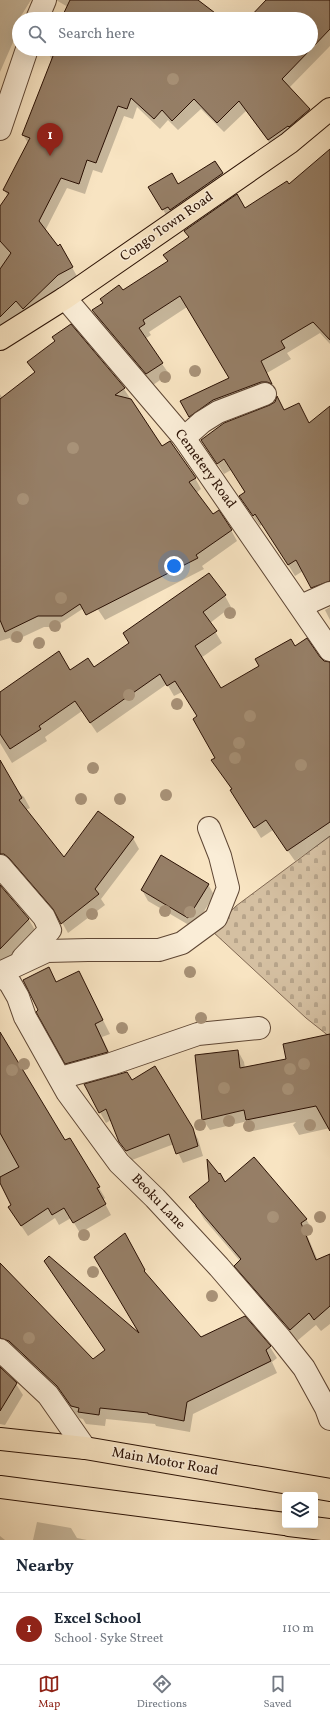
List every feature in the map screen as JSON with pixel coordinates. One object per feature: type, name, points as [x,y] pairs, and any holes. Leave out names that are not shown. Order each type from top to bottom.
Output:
[{"type":"main road","name":"Congo Town Road","points":[[0,339],[66,298],[289,143],[330,109]]},
{"type":"main road","name":"Main Motor Road","points":[[0,1439],[85,1448],[330,1490]]},
{"type":"main road","points":[[0,1487],[282,1524]]},
{"type":"main road","points":[[314,1528],[330,1530]]},
{"type":"street","points":[[40,12],[45,0]]},
{"type":"street","points":[[0,129],[25,56]]},
{"type":"street","name":"Cemetery Road","points":[[66,298],[184,438],[330,650]]},
{"type":"street","points":[[184,438],[202,422],[218,412],[265,394]]},
{"type":"street","points":[[301,606],[330,593]]},
{"type":"street","points":[[6,971],[46,951],[159,950],[182,944],[216,918],[228,888],[220,856],[209,828]]},
{"type":"street","points":[[0,866],[44,917],[50,930],[6,971]]},
{"type":"street","name":"Beoku Lane","points":[[6,971],[25,1017],[67,1092],[119,1163],[155,1198],[220,1267],[304,1368],[326,1408],[330,1419]]},
{"type":"street","points":[[60,1078],[111,1064],[198,1034],[258,1028]]},
{"type":"street","points":[[0,1350],[48,1395],[85,1448]]},
{"type":"green space","points":[[330,836],[330,1037],[306,1018],[212,931],[236,906]]},
{"type":"building","points":[[70,0],[198,0],[214,12],[64,12]]},
{"type":"building","points":[[266,0],[330,0],[330,29],[318,42],[318,12],[255,12]]},
{"type":"building","points":[[53,56],[304,56],[282,79],[310,109],[289,127],[288,126],[268,140],[239,101],[217,123],[194,99],[172,121],[162,110],[154,119],[131,98],[127,109],[118,106],[96,163],[87,160],[79,184],[61,178],[39,221],[58,246],[60,244],[73,267],[58,275],[23,309],[16,301],[0,317],[0,269],[11,253],[0,241],[0,206],[9,193],[3,190],[30,138],[22,135]]},
{"type":"building","points":[[330,149],[330,340],[313,322],[281,341],[285,348],[261,361],[272,384],[261,382],[213,400],[189,417],[180,401],[229,378],[180,296],[143,320],[145,324],[139,328],[163,363],[146,374],[92,310],[103,303],[100,299],[119,285],[123,290],[168,261],[163,255],[189,237],[184,231],[237,194],[245,208],[287,181],[289,184]]},
{"type":"building","points":[[215,161],[223,173],[170,210],[168,207],[162,210],[148,187],[172,173],[178,184]]},
{"type":"building","points":[[71,324],[125,388],[115,395],[131,399],[162,446],[170,441],[196,478],[189,482],[213,514],[219,510],[232,530],[196,555],[198,558],[86,615],[80,604],[62,616],[38,616],[5,632],[0,620],[0,399],[35,372],[27,362],[55,341],[52,337]]},
{"type":"building","points":[[277,396],[284,410],[299,403],[309,423],[330,406],[330,581],[311,588],[296,560],[288,565],[255,514],[253,516],[239,496],[245,492],[224,459],[217,464],[201,440],[224,423],[270,405],[275,402]]},
{"type":"building","points":[[209,573],[226,595],[203,612],[217,631],[195,646],[221,688],[259,666],[255,659],[291,639],[295,646],[307,638],[320,657],[324,661],[330,662],[330,822],[287,851],[266,820],[254,828],[230,790],[232,789],[211,760],[215,758],[193,719],[197,716],[175,681],[167,686],[160,674],[90,723],[75,701],[39,726],[41,729],[10,749],[0,734],[0,692],[59,651],[70,670],[88,658],[94,667],[129,643],[123,633]]},
{"type":"building","points":[[0,760],[22,798],[19,800],[64,857],[98,811],[134,837],[95,889],[99,894],[61,924],[53,909],[9,858],[4,854],[0,854]]},
{"type":"building","points":[[161,855],[209,884],[188,918],[141,890]]},
{"type":"building","points":[[0,885],[29,919],[0,949]]},
{"type":"building","points":[[49,967],[56,982],[79,971],[103,1020],[95,1024],[108,1052],[65,1064],[36,1012],[38,1010],[23,980]]},
{"type":"building","points":[[0,1032],[65,1140],[70,1138],[100,1187],[97,1188],[106,1204],[73,1223],[64,1208],[52,1215],[48,1208],[21,1226],[8,1207],[11,1205],[0,1183],[0,1177],[19,1167],[0,1133]]},
{"type":"building","points":[[330,1034],[330,1131],[316,1106],[246,1120],[244,1110],[202,1120],[195,1055],[238,1050],[240,1068],[286,1059],[283,1044]]},
{"type":"building","points":[[155,1066],[193,1128],[198,1146],[176,1154],[169,1134],[126,1151],[119,1142],[106,1109],[99,1113],[84,1084],[127,1072],[132,1080]]},
{"type":"building","points":[[254,1157],[307,1219],[301,1223],[316,1260],[330,1254],[330,1306],[314,1320],[309,1313],[290,1330],[234,1266],[241,1259],[189,1197],[209,1181],[207,1159],[219,1174],[220,1173],[225,1182]]},
{"type":"building","points":[[125,1233],[145,1270],[144,1271],[201,1337],[245,1316],[271,1346],[266,1350],[271,1361],[187,1402],[184,1421],[148,1413],[100,1408],[99,1415],[78,1412],[79,1408],[71,1406],[57,1386],[9,1341],[0,1338],[0,1263],[93,1359],[105,1350],[44,1261],[49,1256],[139,1333],[94,1257]]},
{"type":"building","points":[[0,1367],[17,1383],[0,1411]]},
{"type":"place","name":"Excel School","points":[[50,156]]}]
